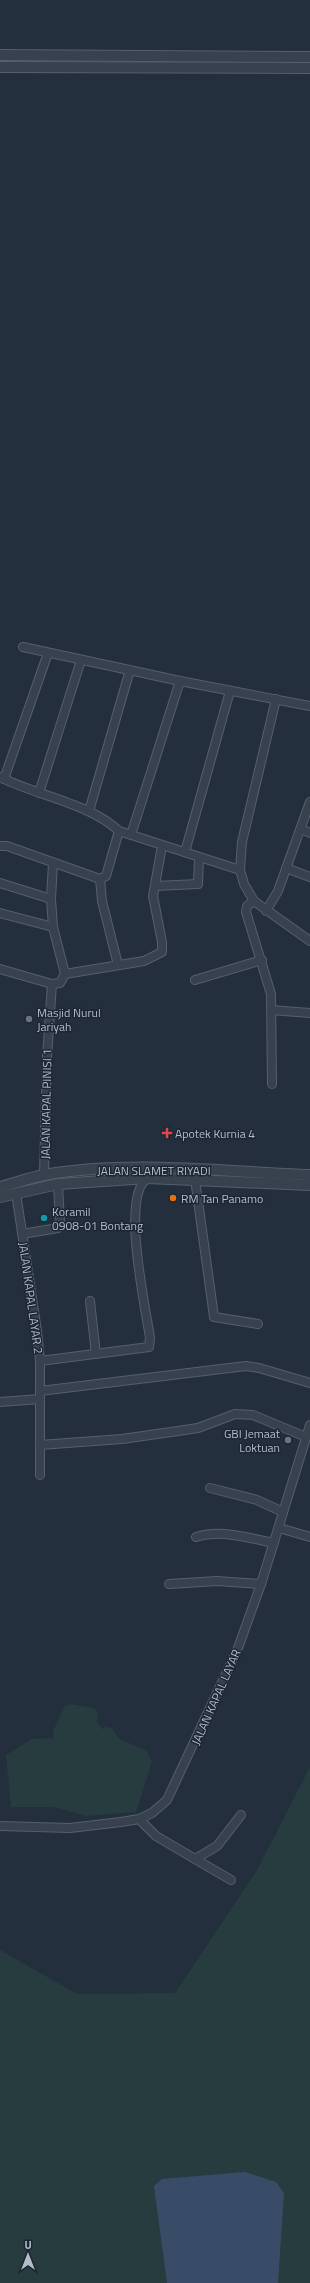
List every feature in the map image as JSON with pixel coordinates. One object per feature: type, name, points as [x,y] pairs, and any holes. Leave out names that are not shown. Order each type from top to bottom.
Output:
[{"type":"street","points":[[0,55],[310,57]]},
{"type":"street","points":[[50,67],[51,55]]},
{"type":"street","points":[[225,57],[225,68]]},
{"type":"street","points":[[0,67],[310,68]]},
{"type":"street","points":[[23,647],[48,654],[310,706]]},
{"type":"street","points":[[48,654],[2,778],[38,793],[89,811],[109,821],[120,831],[162,846],[240,870]]},
{"type":"street","points":[[38,793],[81,660]]},
{"type":"street","points":[[89,811],[130,670]]},
{"type":"street","points":[[131,835],[180,681]]},
{"type":"street","points":[[185,852],[230,691]]},
{"type":"street","points":[[276,700],[242,842],[240,870],[244,884],[254,901],[310,942]]},
{"type":"street","points":[[266,911],[278,891],[310,802]]},
{"type":"street","points":[[300,829],[310,833]]},
{"type":"street","points":[[100,880],[106,876],[120,831]]},
{"type":"street","points":[[0,846],[7,846],[100,880]]},
{"type":"street","points":[[65,974],[144,961],[162,952],[162,942],[154,904],[155,886],[162,846]]},
{"type":"street","points":[[155,886],[198,884],[199,858]]},
{"type":"street","points":[[0,969],[52,984],[60,983],[65,974],[53,927],[51,899],[53,863]]},
{"type":"street","points":[[286,868],[310,877]]},
{"type":"street","points":[[100,880],[102,901],[118,965]]},
{"type":"street","points":[[0,883],[51,899]]},
{"type":"street","points":[[254,901],[247,906],[246,912],[262,960],[269,987],[271,1010],[272,1084]]},
{"type":"street","points":[[0,913],[53,927]]},
{"type":"street","points":[[195,980],[262,960]]},
{"type":"street","name":"JALAN KAPAL PINISI 1","points":[[44,1175],[47,1057],[52,984]]},
{"type":"street","points":[[271,1010],[310,1013]]},
{"type":"street","name":"JALAN SLAMET RIYADI","points":[[0,1197],[90,1176],[145,1168],[310,1174]]},
{"type":"street","name":"JALAN SLAMET RIYADI","points":[[0,1187],[44,1175],[195,1179],[310,1185]]},
{"type":"street","points":[[40,1361],[149,1347],[150,1343],[135,1249],[135,1203],[138,1194],[148,1178]]},
{"type":"street","points":[[195,1179],[214,1317],[258,1324]]},
{"type":"street","points":[[22,1234],[58,1228],[60,1223],[58,1184]]},
{"type":"street","name":"JALAN KAPAL LAYAR 2","points":[[16,1193],[37,1331],[40,1361],[40,1475]]},
{"type":"street","points":[[90,1301],[96,1354]]},
{"type":"street","points":[[0,1402],[246,1366],[259,1368],[310,1383]]},
{"type":"street","points":[[40,1445],[122,1439],[198,1428],[235,1414],[244,1413],[253,1415],[307,1440]]},
{"type":"street","name":"JALAN KAPAL LAYAR","points":[[0,1826],[70,1828],[139,1819],[152,1813],[167,1800],[180,1776],[238,1648],[261,1584],[307,1440],[310,1425]]},
{"type":"street","points":[[210,1488],[257,1500],[283,1512]]},
{"type":"street","points":[[279,1528],[310,1537]]},
{"type":"street","points":[[196,1536],[208,1533],[222,1533],[274,1543]]},
{"type":"street","points":[[169,1584],[216,1581],[261,1584]]},
{"type":"street","points":[[195,1859],[217,1846],[241,1815]]},
{"type":"street","points":[[139,1819],[156,1836],[231,1880]]},
{"type":"green space","points":[[71,1704],[94,1708],[98,1713],[97,1722],[104,1730],[105,1726],[112,1728],[118,1738],[147,1751],[152,1762],[136,1812],[86,1816],[54,1807],[11,1807],[6,1755],[32,1739],[53,1738],[54,1729],[65,1706]]},
{"type":"green space","points":[[310,1767],[310,2283],[0,2283],[0,1950],[77,1994],[175,1993],[257,1870]]},
{"type":"water","points":[[245,2172],[276,2182],[284,2193],[278,2283],[167,2283],[154,2186],[162,2179]]},
{"type":"place","name":"Masjid Nurul Jariyah","points":[[29,1019]]},
{"type":"place","name":"Apotek Kurnia 4","points":[[167,1133]]},
{"type":"place","name":"RM Tan Panamo","points":[[173,1198]]},
{"type":"place","name":"Koramil 0908-01 Bontang","points":[[44,1218]]},
{"type":"place","name":"GBI Jemaat Loktuan","points":[[288,1440]]}]
